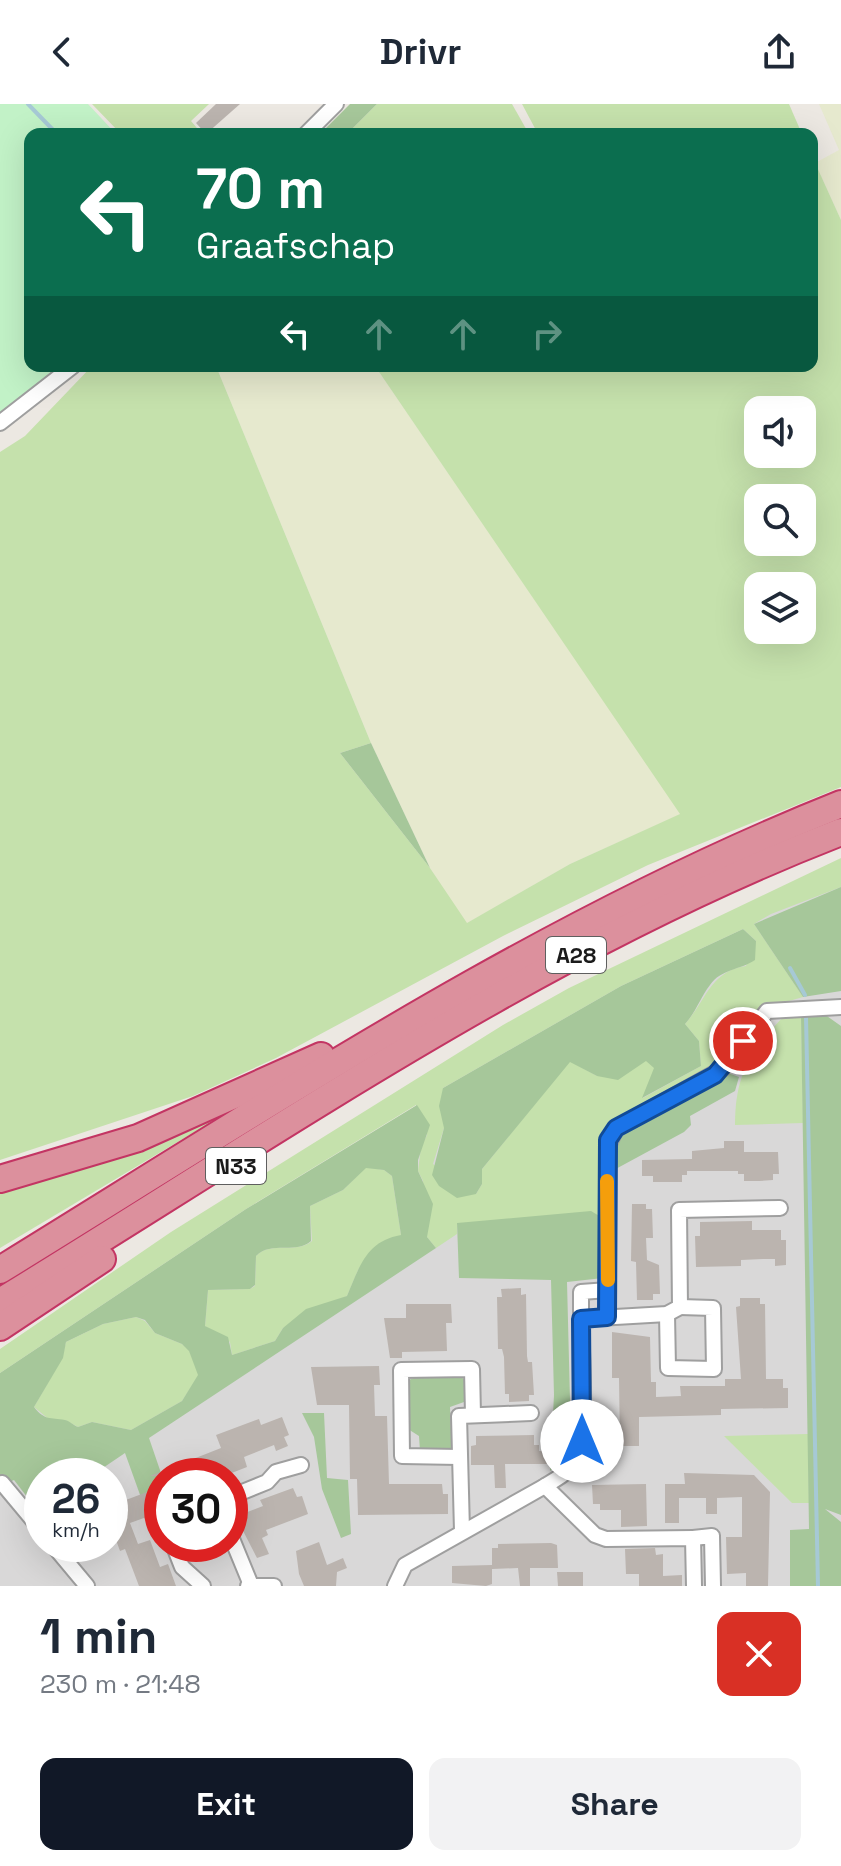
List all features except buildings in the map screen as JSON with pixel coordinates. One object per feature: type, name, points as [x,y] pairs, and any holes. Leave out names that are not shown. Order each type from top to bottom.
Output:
[{"type":"highway","name":"A28","points":[[0,1270],[379,1037],[518,957],[668,879],[841,804]]},
{"type":"highway","name":"A28","points":[[0,1302],[324,1103],[582,952],[699,894],[841,832]]},
{"type":"highway","name":"N33","points":[[0,1179],[138,1138],[236,1097],[314,1058],[379,1037]]},
{"type":"highway","name":"N33","points":[[0,1327],[147,1229],[324,1103]]},
{"type":"street","points":[[312,128],[336,104]]},
{"type":"street","points":[[0,423],[65,372]]},
{"type":"street","points":[[607,1317],[607,1149],[616,1128],[715,1075],[767,1011],[841,1007]]},
{"type":"street","points":[[581,1319],[673,1311],[713,1308],[714,1369],[668,1368],[673,1311],[679,1210],[780,1208]]},
{"type":"street","points":[[395,1586],[405,1565],[545,1486],[566,1473],[575,1461],[582,1441],[581,1292],[608,1290]]},
{"type":"street","points":[[459,1457],[402,1456],[401,1370],[472,1369],[473,1415]]},
{"type":"street","points":[[462,1531],[459,1416],[531,1413]]},
{"type":"street","points":[[248,1490],[267,1482],[276,1472],[301,1465]]},
{"type":"street","points":[[2,1483],[24,1509]]},
{"type":"street","points":[[545,1486],[595,1535],[606,1539],[712,1536],[713,1586]]},
{"type":"street","points":[[693,1538],[694,1586]]},
{"type":"street","points":[[67,1562],[87,1586]]},
{"type":"street","points":[[180,1562],[203,1586]]},
{"type":"street","points":[[241,1562],[250,1585],[274,1586]]},
{"type":"shaded area","points":[[841,870],[841,1586],[0,1586],[0,1385]]},
{"type":"green space","points":[[0,104],[88,104],[110,128],[24,128],[24,372],[54,372],[0,426]]},
{"type":"green space","points":[[92,104],[209,104],[191,121],[197,128],[115,128]]},
{"type":"green space","points":[[350,104],[377,104],[353,128],[326,128]]},
{"type":"green space","points":[[377,104],[512,104],[526,128],[353,128]]},
{"type":"green space","points":[[522,104],[789,104],[799,128],[535,128]]},
{"type":"green space","points":[[819,104],[841,104],[841,220],[818,170],[818,161],[839,150]]},
{"type":"green space","points":[[818,169],[841,220],[841,787],[648,865],[503,936],[276,1058],[193,1096],[0,1160],[0,452],[25,436],[86,372],[218,372],[371,743],[340,753],[430,868],[467,923],[570,864],[680,814],[379,372],[818,372]]},
{"type":"green space","points":[[218,372],[379,372],[681,814],[570,864],[466,924],[430,868],[371,743]]},
{"type":"green space","points":[[371,743],[430,868],[340,753]]},
{"type":"green space","points":[[841,858],[841,887],[771,914],[754,924],[803,997],[758,1010],[720,1064],[616,1124],[606,1133],[601,1217],[457,1224],[457,1234],[436,1248],[427,1237],[423,1181],[418,1171],[421,1147],[427,1135],[416,1105],[246,1209],[0,1373],[0,1349],[171,1232],[503,1025],[569,988]],"holes":[[[743,929],[756,941],[746,966],[716,980],[685,1024],[699,1041],[701,1066],[643,1098],[655,1068],[646,1060],[597,1076],[570,1061],[482,1169],[482,1184],[476,1194],[433,1164],[444,1128],[443,1088],[621,986]]]},
{"type":"green space","points":[[841,887],[841,991],[803,997],[754,924]]},
{"type":"green space","points":[[743,929],[756,941],[755,960],[714,980],[685,1024],[699,1041],[701,1066],[642,1098],[654,1068],[646,1061],[618,1080],[597,1076],[570,1062],[482,1169],[482,1184],[476,1194],[457,1198],[439,1186],[432,1175],[444,1128],[439,1106],[443,1088],[621,986]]},
{"type":"green space","points":[[824,1014],[841,1026],[841,1515],[825,1509],[841,1522],[841,1586],[790,1586],[790,1530],[809,1529],[801,1016]]},
{"type":"green space","points":[[801,1016],[803,1123],[735,1125],[741,1079],[753,1054],[783,1017]]},
{"type":"green space","points":[[728,1073],[739,1077],[735,1091],[690,1116],[691,1125],[684,1132],[612,1171],[615,1147],[624,1133]]},
{"type":"green space","points":[[263,1091],[0,1248],[0,1186]]},
{"type":"green space","points":[[417,1105],[430,1125],[418,1160],[418,1171],[433,1204],[427,1237],[436,1248],[149,1438],[156,1458],[144,1458],[144,1506],[125,1453],[118,1458],[24,1458],[24,1493],[14,1480],[0,1486],[0,1373],[246,1209]],"holes":[[[366,1168],[384,1170],[392,1176],[401,1235],[389,1238],[372,1249],[347,1296],[306,1309],[283,1328],[275,1341],[232,1355],[228,1337],[205,1326],[208,1290],[250,1289],[255,1285],[256,1256],[262,1251],[298,1247],[311,1241],[310,1206],[343,1190]],[[136,1317],[145,1320],[155,1333],[182,1344],[189,1351],[198,1375],[182,1401],[131,1430],[92,1422],[78,1427],[45,1416],[34,1407],[63,1358],[66,1342],[103,1324]]]},
{"type":"green space","points":[[366,1167],[384,1170],[392,1176],[401,1235],[359,1268],[347,1296],[283,1328],[275,1341],[232,1355],[230,1342],[205,1326],[208,1290],[250,1289],[255,1286],[256,1256],[269,1249],[298,1247],[312,1241],[310,1206],[343,1190]]},
{"type":"green space","points":[[591,1211],[601,1217],[603,1278],[567,1282],[571,1440],[566,1458],[550,1471],[554,1395],[551,1280],[459,1278],[457,1223]]},
{"type":"green space","points":[[136,1317],[145,1321],[155,1333],[189,1350],[199,1375],[182,1401],[131,1430],[92,1422],[78,1427],[65,1420],[51,1421],[34,1407],[62,1358],[66,1342],[103,1324]]},
{"type":"green space","points":[[421,1375],[460,1376],[466,1381],[464,1402],[450,1407],[452,1451],[420,1451],[419,1436],[408,1429],[406,1386],[409,1380]]},
{"type":"green space","points":[[302,1413],[324,1413],[327,1478],[348,1480],[351,1534],[341,1538],[322,1489],[314,1437]]},
{"type":"green space","points":[[808,1434],[809,1503],[792,1503],[724,1436]]},
{"type":"waterway","points":[[28,104],[51,128]]},
{"type":"waterway","points":[[790,968],[805,995]]},
{"type":"waterway","points":[[806,1017],[818,1586]]},
{"type":"slow traffic","points":[[607,1181],[608,1280]]},
{"type":"route","points":[[582,1441],[581,1319],[607,1317],[608,1140],[616,1128],[715,1075],[743,1041]]}]
